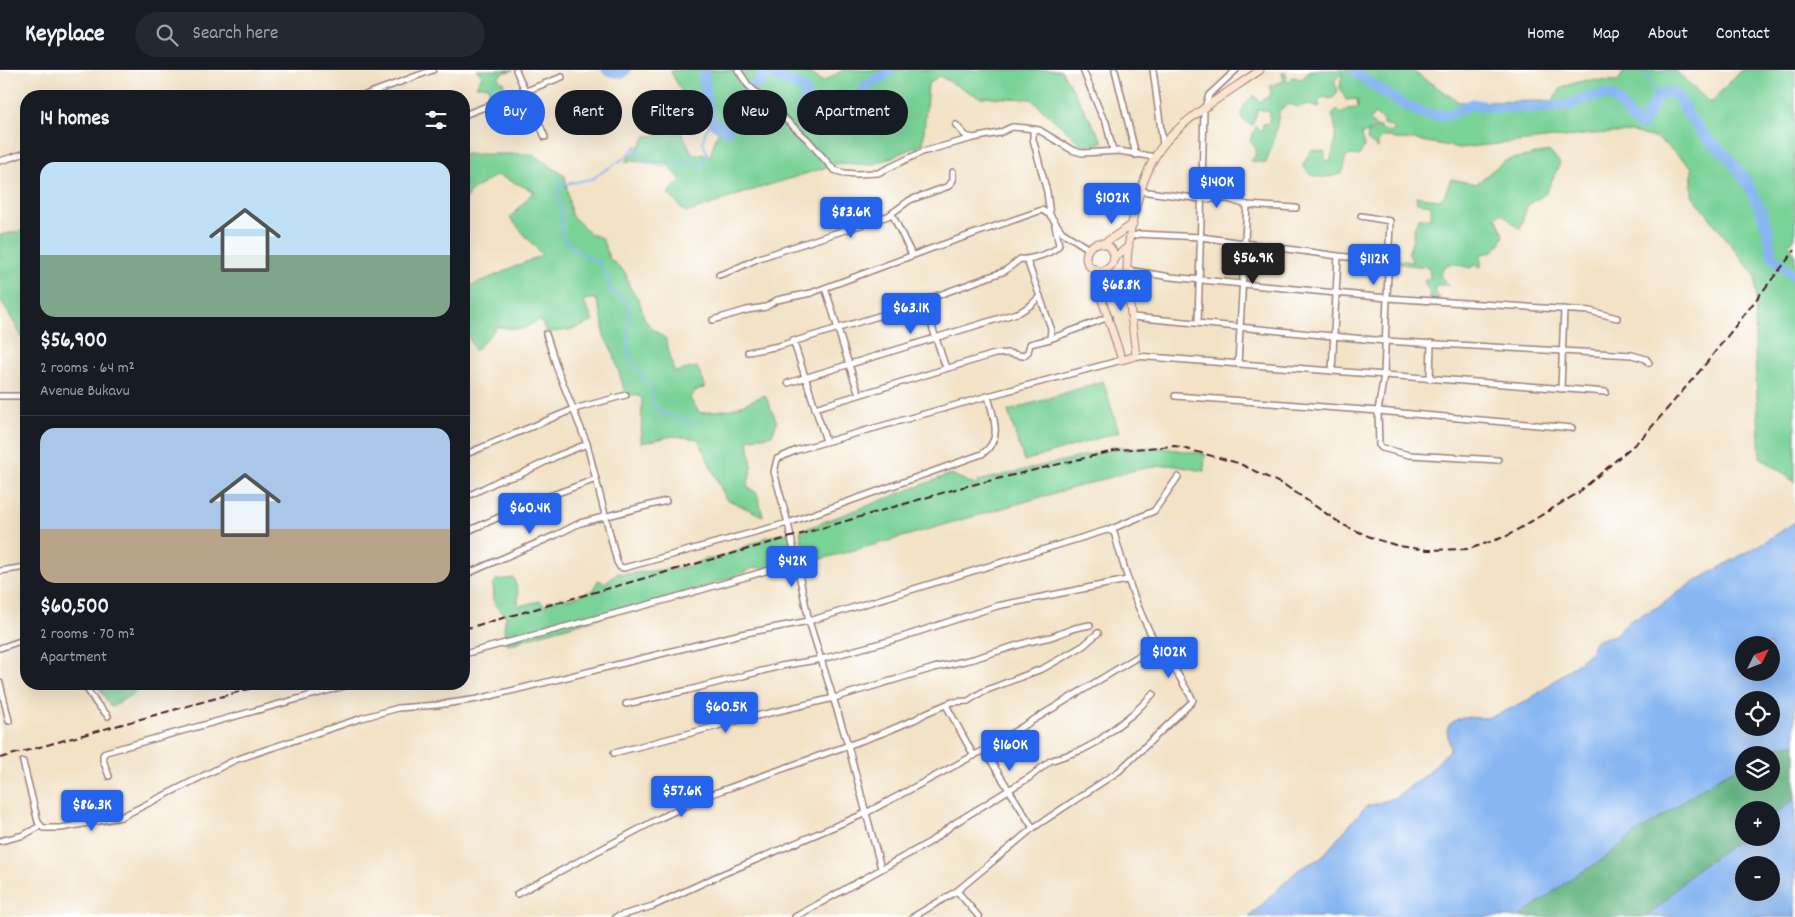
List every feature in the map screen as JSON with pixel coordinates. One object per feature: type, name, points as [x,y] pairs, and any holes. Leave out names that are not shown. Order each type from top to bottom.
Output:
[{"type":"street","points":[[378,90],[433,70]]},
{"type":"street","points":[[516,70],[526,90]]},
{"type":"street","points":[[738,70],[748,85],[807,139],[834,170],[856,174],[878,173],[922,152],[999,133],[1013,127],[1039,130],[1072,150],[1082,153],[1113,151],[1155,157]]},
{"type":"street","points":[[1083,70],[1106,122],[1113,151]]},
{"type":"street","points":[[1115,70],[1136,155]]},
{"type":"street","points":[[1153,70],[1163,145]]},
{"type":"street","points":[[1198,323],[1204,110],[1209,94],[1236,70]]},
{"type":"street","points":[[1136,356],[1127,270],[1130,237],[1140,190],[1155,157],[1163,145],[1183,125],[1260,70]]},
{"type":"street","points":[[529,90],[562,77]]},
{"type":"street","points":[[470,113],[485,107]]},
{"type":"street","points":[[956,124],[966,136],[973,138]]},
{"type":"street","points":[[1033,129],[1033,139],[1047,192],[1050,215],[1062,232],[1089,249]]},
{"type":"street","points":[[0,160],[20,155]]},
{"type":"street","points":[[719,275],[759,258],[884,218],[910,200],[948,186],[953,180],[953,172]]},
{"type":"street","points":[[1140,190],[1202,199],[1228,200],[1247,205],[1296,208]]},
{"type":"street","points":[[1238,364],[1247,205]]},
{"type":"street","points":[[713,320],[747,310],[766,307],[777,300],[808,294],[912,255],[1042,210],[1050,215]]},
{"type":"street","points":[[892,214],[912,255]]},
{"type":"street","points":[[1361,216],[1390,220],[1384,375],[1378,410],[1379,445],[1382,448],[1408,455],[1498,460]]},
{"type":"street","points":[[748,352],[778,346],[892,312],[1005,271],[1017,260],[1027,260],[1058,249],[1054,222]]},
{"type":"street","points":[[1122,360],[1096,280],[1095,270],[1087,261],[1086,256],[1089,249],[1094,245],[1103,244],[1133,224]]},
{"type":"street","points":[[1130,237],[1139,234],[1200,237],[1388,261]]},
{"type":"street","points":[[1103,244],[1111,249],[1113,261],[1127,270],[1199,280],[1387,298],[1590,311],[1617,318]]},
{"type":"street","points":[[1095,270],[1104,270],[1129,246]]},
{"type":"street","points":[[1332,371],[1338,256]]},
{"type":"street","points":[[1027,260],[1051,328],[1050,339]]},
{"type":"street","points":[[825,288],[848,365],[859,394]]},
{"type":"street","points":[[788,383],[1020,312],[1040,296]]},
{"type":"street","points":[[923,300],[946,368]]},
{"type":"street","points":[[1561,388],[1564,310]]},
{"type":"street","points":[[815,408],[996,354],[1008,353],[1022,356],[1028,352],[1030,344],[1050,339],[1108,317]]},
{"type":"street","points":[[1132,317],[1385,341],[1632,355],[1646,359],[1649,363]]},
{"type":"street","points":[[546,334],[587,444],[617,562],[620,567],[624,568],[788,523],[982,454],[994,442],[996,428],[988,396]]},
{"type":"street","points":[[793,340],[826,441]]},
{"type":"street","points":[[1430,379],[1431,344]]},
{"type":"street","points":[[881,868],[848,745],[810,621],[788,523],[774,472],[777,460],[797,450],[826,441],[1136,356],[1606,392]]},
{"type":"street","points":[[0,396],[20,396]]},
{"type":"street","points":[[470,452],[574,409],[626,396]]},
{"type":"street","points":[[1175,396],[1378,410],[1572,428]]},
{"type":"street","points":[[470,495],[500,480],[519,475],[557,456],[587,444]]},
{"type":"street","points":[[0,841],[24,834],[40,826],[47,829],[61,828],[121,816],[235,760],[398,708],[478,699],[741,634],[810,621],[1109,530],[1154,511],[1178,476]]},
{"type":"street","points":[[470,529],[596,478]]},
{"type":"street","points":[[470,572],[580,523],[605,515],[666,501]]},
{"type":"street","points":[[913,917],[957,891],[1033,828],[1118,771],[1192,702],[1193,700],[1177,673],[1144,624],[1127,580],[1114,532],[1109,530]]},
{"type":"street","points":[[470,652],[674,598],[797,562]]},
{"type":"street","points":[[0,571],[20,568]]},
{"type":"street","points":[[626,704],[683,692],[781,666],[822,659],[896,639],[997,606],[1127,580]]},
{"type":"street","points":[[614,753],[743,719],[834,698],[934,668],[1051,637],[1074,628],[1090,625]]},
{"type":"street","points":[[517,894],[660,818],[712,794],[882,733],[946,705],[968,700],[982,692],[1044,668],[1084,646],[1098,633]]},
{"type":"street","points":[[0,648],[20,641]]},
{"type":"street","points":[[616,917],[653,906],[866,813],[974,756],[1157,645]]},
{"type":"street","points":[[0,682],[9,721]]},
{"type":"street","points":[[88,690],[108,716]]},
{"type":"street","points":[[109,776],[103,760],[103,755],[106,752],[330,690]]},
{"type":"street","points":[[794,917],[930,842],[955,823],[1030,777],[1050,761],[1082,750],[1097,742],[1135,712],[1153,694]]},
{"type":"street","points":[[946,705],[974,756]]},
{"type":"street","points":[[984,750],[1033,828]]},
{"type":"street","points":[[23,762],[40,826]]},
{"type":"street","points":[[957,891],[978,917]]},
{"type":"green space","points":[[477,70],[513,70],[500,74],[499,80],[505,83],[502,88],[510,90],[489,90],[488,86],[476,86],[482,76]]},
{"type":"green space","points":[[673,70],[806,70],[823,82],[843,70],[1061,70],[1103,142],[1083,146],[1031,99],[979,97],[939,76],[928,84],[923,144],[873,165],[840,163],[686,213],[668,193],[681,180],[667,163],[625,161],[638,149],[646,136],[658,135],[683,135],[692,153],[710,156],[718,131],[713,126],[713,90],[681,90],[671,72]]},
{"type":"green space","points":[[1310,70],[1411,70],[1459,102],[1552,101],[1562,87],[1586,80],[1618,81],[1625,70],[1675,70],[1710,103],[1741,70],[1795,70],[1795,238],[1789,245],[1795,254],[1795,482],[1760,457],[1755,353],[1756,277],[1692,195],[1692,167],[1658,139],[1633,132],[1592,134],[1460,148],[1415,140],[1383,137],[1378,141],[1378,148],[1367,140],[1368,133],[1373,132],[1376,127],[1391,133],[1394,130],[1392,127],[1383,124],[1383,120],[1374,114],[1370,120],[1375,126],[1372,130],[1362,134],[1364,147],[1359,156],[1345,157],[1344,169],[1341,174],[1325,177],[1315,176],[1303,165],[1311,150],[1325,152],[1325,160],[1330,162],[1335,133],[1332,115],[1337,109],[1342,114],[1347,109],[1358,108],[1357,99],[1346,100],[1340,88],[1342,73],[1334,81],[1338,91],[1334,97],[1330,99],[1324,97],[1318,101],[1320,106],[1317,108],[1307,104],[1298,107],[1289,104],[1279,111],[1274,138],[1266,163],[1251,161],[1255,156],[1256,147],[1250,141],[1256,126],[1262,131],[1263,124],[1269,123],[1270,112],[1258,109],[1252,126],[1242,119],[1244,106],[1254,95],[1260,102],[1271,95],[1270,86],[1284,81],[1282,73],[1286,73],[1287,82],[1292,77],[1302,79]]},
{"type":"green space","points":[[1549,151],[1560,163],[1546,193],[1527,206],[1520,229],[1501,213],[1496,217],[1504,235],[1496,249],[1481,254],[1481,267],[1475,265],[1470,268],[1451,263],[1444,267],[1440,276],[1449,285],[1435,285],[1435,294],[1441,299],[1428,298],[1430,293],[1424,281],[1430,277],[1429,267],[1399,264],[1399,260],[1413,262],[1408,253],[1417,222],[1419,218],[1431,218],[1431,205],[1417,203],[1416,196],[1439,200],[1444,196],[1451,179],[1476,184],[1504,161]]},
{"type":"green space","points":[[470,154],[532,154],[565,176],[571,215],[591,234],[602,238],[609,258],[625,272],[630,288],[639,300],[644,318],[650,327],[666,339],[674,372],[697,367],[706,387],[695,391],[690,399],[700,413],[732,409],[765,395],[777,422],[772,435],[748,440],[752,467],[747,487],[757,493],[763,516],[726,499],[698,439],[673,436],[641,443],[642,397],[625,393],[614,355],[604,336],[602,317],[596,299],[583,300],[593,321],[587,324],[571,330],[547,332],[540,320],[522,329],[497,327],[475,351],[470,340],[470,286],[542,255],[510,218],[534,191],[497,175],[470,191]]},
{"type":"green space","points":[[20,231],[20,333],[0,298],[0,235]]},
{"type":"green space","points":[[1103,381],[1119,432],[1024,461],[1008,411]]},
{"type":"green space","points":[[1155,447],[1205,454],[1204,471],[1170,465],[1139,469],[806,563],[800,531],[951,474],[977,486],[978,481],[1117,448]]},
{"type":"green space","points":[[792,532],[796,562],[763,569],[756,567],[730,578],[675,596],[513,644],[507,644],[504,629],[506,615],[497,608],[493,600],[493,585],[496,580],[514,578],[518,593],[518,606],[540,601],[546,607],[548,601],[560,598],[570,599],[594,590],[598,580],[605,583],[618,573],[627,574],[686,567],[706,559],[719,558],[767,537]]},
{"type":"green space","points":[[101,690],[139,690],[111,707]]},
{"type":"green space","points":[[1795,743],[1795,799],[1780,810],[1780,801],[1735,801],[1735,843],[1693,872],[1660,906],[1645,917],[1520,917],[1574,876],[1599,862],[1632,836],[1716,779],[1735,769],[1735,791],[1780,791],[1780,747]]},
{"type":"water","points":[[1795,522],[1795,743],[1780,747],[1735,746],[1735,769],[1716,779],[1632,836],[1599,862],[1574,876],[1520,917],[1249,917],[1299,869],[1321,858],[1365,807],[1397,797],[1431,770],[1450,749],[1447,730],[1450,724],[1463,717],[1486,718],[1525,702],[1584,658],[1592,651],[1594,642],[1615,635],[1629,620],[1660,606],[1684,588]]},
{"type":"water","points":[[1795,799],[1795,917],[1645,917],[1660,906],[1693,872],[1735,843],[1735,846],[1780,846],[1780,810]]},
{"type":"waterway","points":[[607,70],[622,73],[625,70]]},
{"type":"waterway","points":[[704,70],[705,91],[711,121],[726,130],[737,120],[741,106],[750,92],[772,71],[775,75],[804,89],[806,95],[802,109],[808,115],[834,121],[844,112],[853,111],[866,86],[890,70]]},
{"type":"waterway","points":[[1355,70],[1356,73],[1400,103],[1426,114],[1438,116],[1448,115],[1472,104],[1489,107],[1543,108],[1568,105],[1606,94],[1617,101],[1633,120],[1642,125],[1656,99],[1660,95],[1672,92],[1680,99],[1688,115],[1704,135],[1731,160],[1746,181],[1760,208],[1768,230],[1772,256],[1795,275]]},
{"type":"waterway","points":[[1640,70],[1649,79],[1658,97]]},
{"type":"waterway","points":[[693,422],[660,413],[652,403],[652,390],[630,359],[628,345],[629,307],[619,295],[610,292],[609,279],[604,278],[600,263],[575,250],[564,238],[561,226],[562,214],[557,194],[561,185],[595,178],[626,157],[637,146],[644,161],[663,167],[677,161],[702,167],[707,152],[703,144],[705,135]]},
{"type":"railway","points":[[470,627],[959,488],[1118,450],[1175,446],[1238,463],[1286,486],[1343,525],[1375,539],[1399,546],[1427,550],[1469,549],[1507,536],[1578,493],[1643,437],[1704,366],[1795,250]]},
{"type":"railway","points":[[0,758],[245,690]]}]
